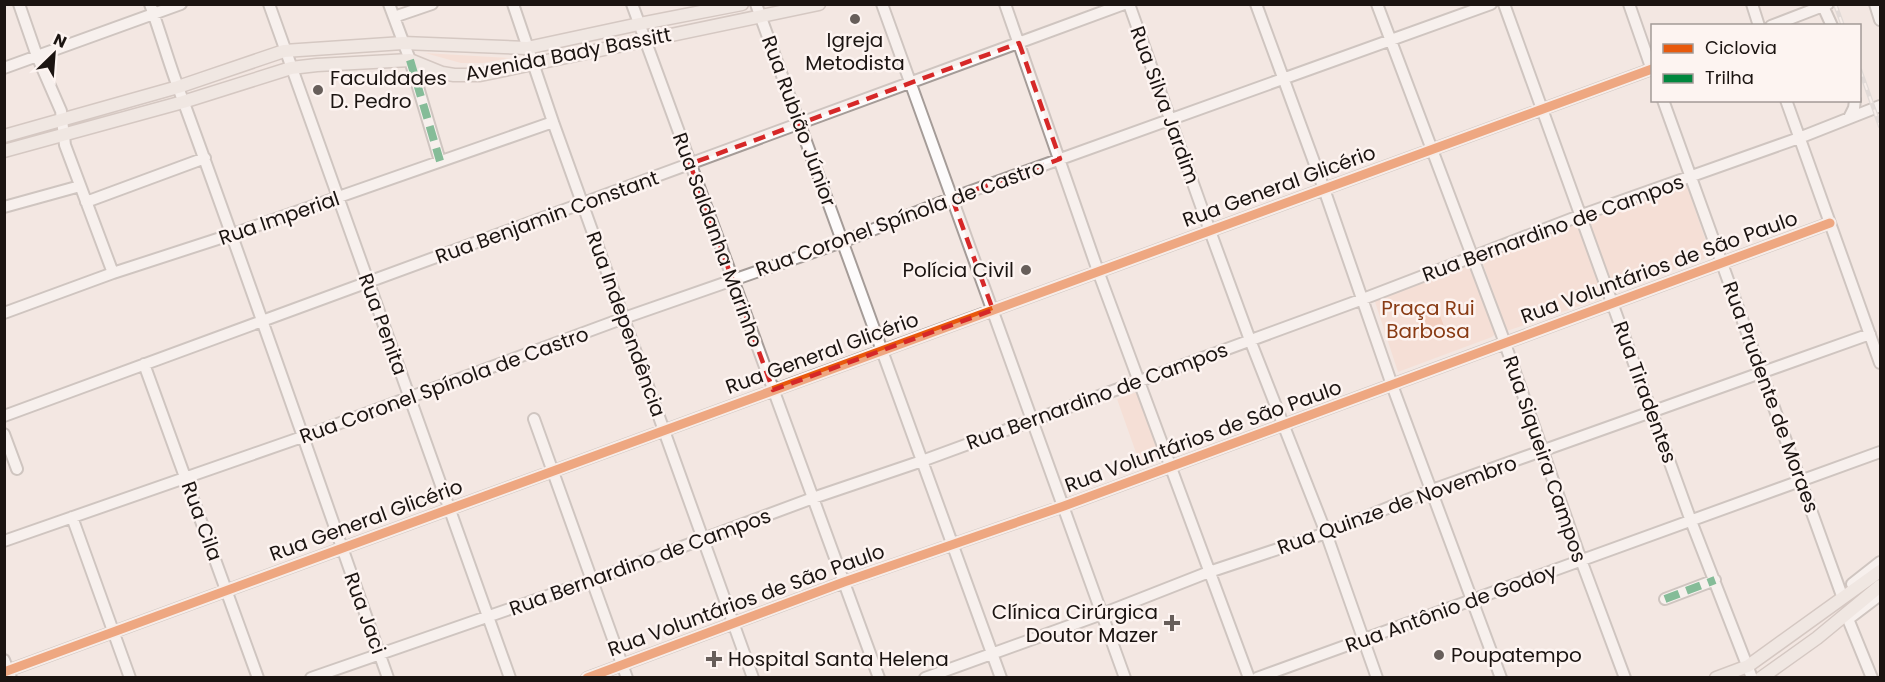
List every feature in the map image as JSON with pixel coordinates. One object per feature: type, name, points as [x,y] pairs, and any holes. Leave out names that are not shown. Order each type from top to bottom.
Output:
[{"type":"main road","name":"Avenida Bady Bassitt","points":[[4,136],[178,87],[284,51],[403,43],[527,48],[742,4]]},
{"type":"main road","name":"Avenida Bady Bassitt","points":[[4,151],[183,102],[291,68],[410,60],[442,73],[480,75],[645,41],[758,10],[819,4]]},
{"type":"main road","points":[[1716,678],[1750,672],[1808,621],[1881,571]]},
{"type":"main road","points":[[1761,678],[1817,638],[1881,586]]},
{"type":"street","points":[[19,4],[37,56],[61,111],[63,136],[113,273]]},
{"type":"street","points":[[4,68],[152,9],[181,4]]},
{"type":"street","name":"Rua Penita","points":[[268,4],[510,678]]},
{"type":"street","points":[[389,4],[410,60],[440,161]]},
{"type":"street","points":[[394,17],[432,4]]},
{"type":"street","name":"Rua Saldanha Marinho","points":[[632,4],[879,678]]},
{"type":"street","points":[[882,4],[1125,678]]},
{"type":"street","points":[[1005,4],[1098,271],[1249,678]]},
{"type":"street","name":"Rua Benjamin Constant","points":[[4,416],[1124,4]]},
{"type":"street","name":"Rua Silva Jardim","points":[[1129,4],[1250,340],[1326,533],[1377,678]]},
{"type":"street","points":[[1256,4],[1324,189],[1392,385],[1501,678]]},
{"type":"street","name":"Rua Siqueira Campos","points":[[1377,4],[1504,343],[1625,678]]},
{"type":"street","name":"Rua Coronel Spínola de Castro","points":[[4,541],[304,436],[624,318],[842,242],[952,198],[1170,118],[1284,80],[1491,4]]},
{"type":"street","name":"Rua Tiradentes","points":[[1504,4],[1691,521],[1750,672]]},
{"type":"street","points":[[1629,4],[1651,66]]},
{"type":"street","points":[[1752,4],[1758,24]]},
{"type":"street","points":[[1875,4],[1881,20]]},
{"type":"street","points":[[1776,24],[1824,5],[1831,24]]},
{"type":"street","name":"Rua Independência","points":[[516,6],[527,48],[553,122],[753,678]]},
{"type":"street","name":"Rua Jaci","points":[[152,9],[388,678]]},
{"type":"street","name":"Rua Rubião Júnior","points":[[758,10],[1001,678]]},
{"type":"street","name":"Rua General Glicério","points":[[7,670],[1651,69]]},
{"type":"street","name":"Rua Prudente de Moraes","points":[[1665,102],[1841,593]]},
{"type":"street","points":[[1787,102],[1881,363]]},
{"type":"street","points":[[1849,118],[1855,102]]},
{"type":"street","name":"Rua Bernardino de Campos","points":[[311,678],[489,617],[813,498],[922,461],[1363,299],[1579,216],[1800,138],[1881,106]]},
{"type":"street","name":"Rua Imperial","points":[[4,313],[113,273],[233,234],[553,122]]},
{"type":"street","points":[[86,202],[205,158]]},
{"type":"street","points":[[4,207],[80,186]]},
{"type":"street","name":"Rua Voluntários de São Paulo","points":[[587,678],[952,543],[1064,506],[1830,223]]},
{"type":"street","name":"Rua Quinze de Novembro","points":[[925,678],[1102,614],[1209,572],[1326,533],[1432,490],[1870,334]]},
{"type":"street","name":"Rua Cila","points":[[144,364],[258,678]]},
{"type":"street","points":[[534,419],[627,678]]},
{"type":"street","points":[[4,434],[17,469]]},
{"type":"street","name":"Rua Antônio de Godoy","points":[[1257,678],[1881,452]]},
{"type":"street","points":[[72,517],[130,678]]},
{"type":"street","points":[[1808,621],[1881,562]]},
{"type":"street","points":[[1665,599],[1715,580]]},
{"type":"street","points":[[1817,638],[1881,595]]},
{"type":"street","points":[[1848,619],[1872,678]]},
{"type":"highlighted area","points":[[1019,43],[1060,159],[952,198],[993,310],[773,390],[690,164]]},
{"type":"green space","points":[[425,53],[509,58],[483,63],[461,63]]},
{"type":"green space","points":[[1682,183],[1687,186],[1710,253],[1704,259],[1621,288],[1613,284],[1590,227],[1593,217]]},
{"type":"green space","points":[[1571,224],[1580,228],[1605,295],[1600,299],[1507,331],[1482,261]]},
{"type":"green space","name":"Praça Rui Barbosa","points":[[1464,265],[1472,269],[1495,334],[1398,372],[1374,299]]},
{"type":"green space","points":[[1140,391],[1163,456],[1140,464],[1117,399]]},
{"type":"shaded area","points":[[1437,308],[1444,326],[1427,331],[1428,335],[1418,337],[1415,327],[1418,325],[1416,316]]},
{"type":"railway","points":[[1835,4],[1842,24]]},
{"type":"railway","points":[[1861,73],[1880,126]]},
{"type":"marked path","points":[[410,60],[440,161]]},
{"type":"marked path","points":[[1665,599],[1715,580]]},
{"type":"cycle path","points":[[4,672],[1651,69]]},
{"type":"cycle path","points":[[587,678],[844,582],[1064,506],[1830,223]]},
{"type":"place","name":"Igreja Metodista","points":[[855,19]]},
{"type":"place","name":"Faculdades D. Pedro","points":[[318,90]]},
{"type":"place","name":"Polícia Civil","points":[[1026,270]]},
{"type":"place","name":"Clínica Cirúrgica Doutor Mazer","points":[[1172,623]]},
{"type":"place","name":"Poupatempo","points":[[1439,655]]},
{"type":"place","name":"Hospital Santa Helena","points":[[714,659]]}]
